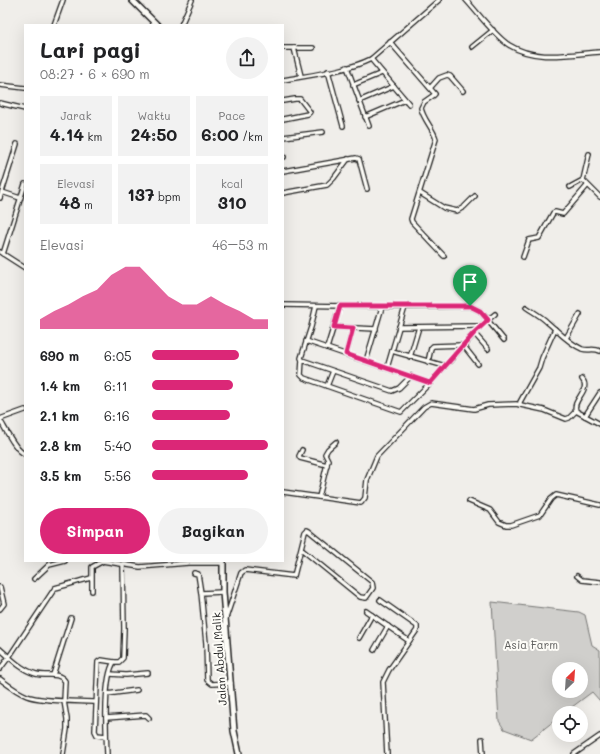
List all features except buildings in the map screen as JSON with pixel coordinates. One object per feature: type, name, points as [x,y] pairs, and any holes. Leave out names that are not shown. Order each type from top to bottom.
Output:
[{"type":"street","points":[[54,24],[63,0]]},
{"type":"street","points":[[132,0],[155,24]]},
{"type":"street","points":[[181,24],[192,0]]},
{"type":"street","points":[[284,80],[347,67],[370,59],[439,0]]},
{"type":"street","points":[[466,0],[508,44],[532,54],[547,56],[600,52]]},
{"type":"street","points":[[472,47],[493,30]]},
{"type":"street","points":[[390,42],[434,94],[424,102],[422,111],[435,134],[436,139],[420,194],[411,217],[412,222],[444,256]]},
{"type":"street","points":[[284,48],[314,48]]},
{"type":"street","points":[[294,48],[301,76]]},
{"type":"street","points":[[370,59],[409,104]]},
{"type":"street","points":[[347,67],[369,126]]},
{"type":"street","points":[[328,71],[343,126]]},
{"type":"street","points":[[353,84],[382,72]]},
{"type":"street","points":[[430,88],[439,78],[447,75],[450,76],[463,91]]},
{"type":"street","points":[[0,85],[24,88]]},
{"type":"street","points":[[359,101],[394,86]]},
{"type":"street","points":[[284,101],[300,99],[310,112],[308,114],[284,119]]},
{"type":"street","points":[[365,117],[405,100]]},
{"type":"street","points":[[0,103],[24,109]]},
{"type":"street","points":[[284,137],[323,132]]},
{"type":"street","points":[[0,198],[17,144]]},
{"type":"street","points":[[570,187],[583,180],[589,154]]},
{"type":"street","points":[[284,193],[327,185],[334,178],[348,158]]},
{"type":"street","points":[[284,171],[348,158],[359,159],[367,189]]},
{"type":"street","points":[[583,180],[600,197]]},
{"type":"street","points":[[523,257],[528,240],[539,238],[552,213],[555,212],[563,214],[588,186]]},
{"type":"street","points":[[24,187],[2,253],[24,267]]},
{"type":"street","points":[[2,192],[20,198]]},
{"type":"street","points":[[420,194],[444,208],[457,211],[464,208],[475,196]]},
{"type":"street","points":[[284,305],[382,307],[470,306],[480,311],[504,340]]},
{"type":"street","points":[[316,306],[301,358],[301,375],[304,378],[401,412],[430,383],[474,333],[495,314]]},
{"type":"street","points":[[327,348],[340,306]]},
{"type":"street","points":[[366,361],[382,307]]},
{"type":"street","points":[[387,368],[405,307]]},
{"type":"street","points":[[526,307],[581,348],[600,351]]},
{"type":"street","points":[[566,338],[580,314]]},
{"type":"street","points":[[399,327],[482,326]]},
{"type":"street","points":[[334,327],[376,329]]},
{"type":"street","points":[[410,357],[419,327]]},
{"type":"street","points":[[346,354],[353,328]]},
{"type":"street","points":[[520,405],[539,368],[555,329]]},
{"type":"street","points":[[474,333],[488,349]]},
{"type":"street","points":[[306,341],[430,383]]},
{"type":"street","points":[[428,362],[431,348],[433,346],[464,345]]},
{"type":"street","points":[[464,345],[478,364]]},
{"type":"street","points":[[392,352],[445,366]]},
{"type":"street","points":[[302,360],[392,391],[399,388],[411,376]]},
{"type":"street","points":[[326,386],[333,371]]},
{"type":"street","points":[[284,492],[361,503],[365,498],[367,480],[377,456],[428,404],[435,403],[467,408],[488,405],[520,405],[544,410],[566,419],[576,411],[576,404],[585,386],[585,382],[582,379]]},
{"type":"street","points":[[585,416],[600,393]]},
{"type":"street","points":[[24,410],[0,421],[17,449],[24,454]]},
{"type":"street","points":[[576,411],[600,424]]},
{"type":"street","points":[[319,497],[328,460],[325,452],[336,442]]},
{"type":"street","points":[[302,450],[299,456],[300,458],[327,465]]},
{"type":"street","points":[[468,501],[490,510],[496,520],[506,525],[511,525],[540,515],[551,499],[556,495],[600,505]]},
{"type":"street","points":[[226,618],[243,571],[245,570],[293,577],[305,532],[307,530],[372,582],[374,588],[366,598],[360,597],[301,549]]},
{"type":"street","points":[[34,579],[49,565],[61,562]]},
{"type":"street","points":[[92,591],[92,568],[101,562]]},
{"type":"street","points":[[109,562],[140,567],[223,562]]},
{"type":"street","name":"Jalan Abdul Malik","points":[[223,562],[223,592],[234,732],[239,754]]},
{"type":"street","points":[[106,736],[96,734],[98,661],[119,662],[123,658],[123,564]]},
{"type":"street","points":[[194,573],[198,574],[201,593],[206,643],[207,680],[212,684],[231,683]]},
{"type":"street","points":[[577,576],[582,580],[600,582]]},
{"type":"street","points":[[0,669],[55,588],[91,578]]},
{"type":"street","points":[[0,587],[4,604],[0,609]]},
{"type":"street","points":[[201,593],[223,592]]},
{"type":"street","points":[[380,600],[417,626],[417,630],[383,682],[388,754]]},
{"type":"street","points":[[366,611],[409,641]]},
{"type":"street","points":[[359,638],[372,615]]},
{"type":"street","points":[[53,675],[71,618]]},
{"type":"street","points":[[374,650],[388,626]]},
{"type":"street","points":[[0,649],[19,665],[32,673],[60,676],[65,681],[64,701],[67,729],[63,754]]},
{"type":"street","points":[[107,754],[107,694],[110,674],[114,662]]},
{"type":"street","points":[[110,674],[126,675],[148,673]]},
{"type":"street","points":[[0,679],[21,693],[31,697],[64,701],[96,702]]},
{"type":"street","points":[[107,694],[137,690]]},
{"type":"street","points":[[106,718],[146,715],[149,718]]},
{"type":"street","points":[[574,754],[600,736]]},
{"type":"street","points":[[482,739],[483,754]]},
{"type":"green space","name":"Asia Farm","points":[[492,602],[579,612],[585,615],[592,645],[600,650],[600,701],[592,692],[588,695],[588,662],[552,662],[552,698],[584,698],[573,706],[552,706],[552,722],[531,739],[504,729],[499,721]]},
{"type":"route","points":[[340,306],[470,306],[480,311],[488,320],[474,333],[430,383],[346,354],[353,328],[334,327],[340,306]]}]
